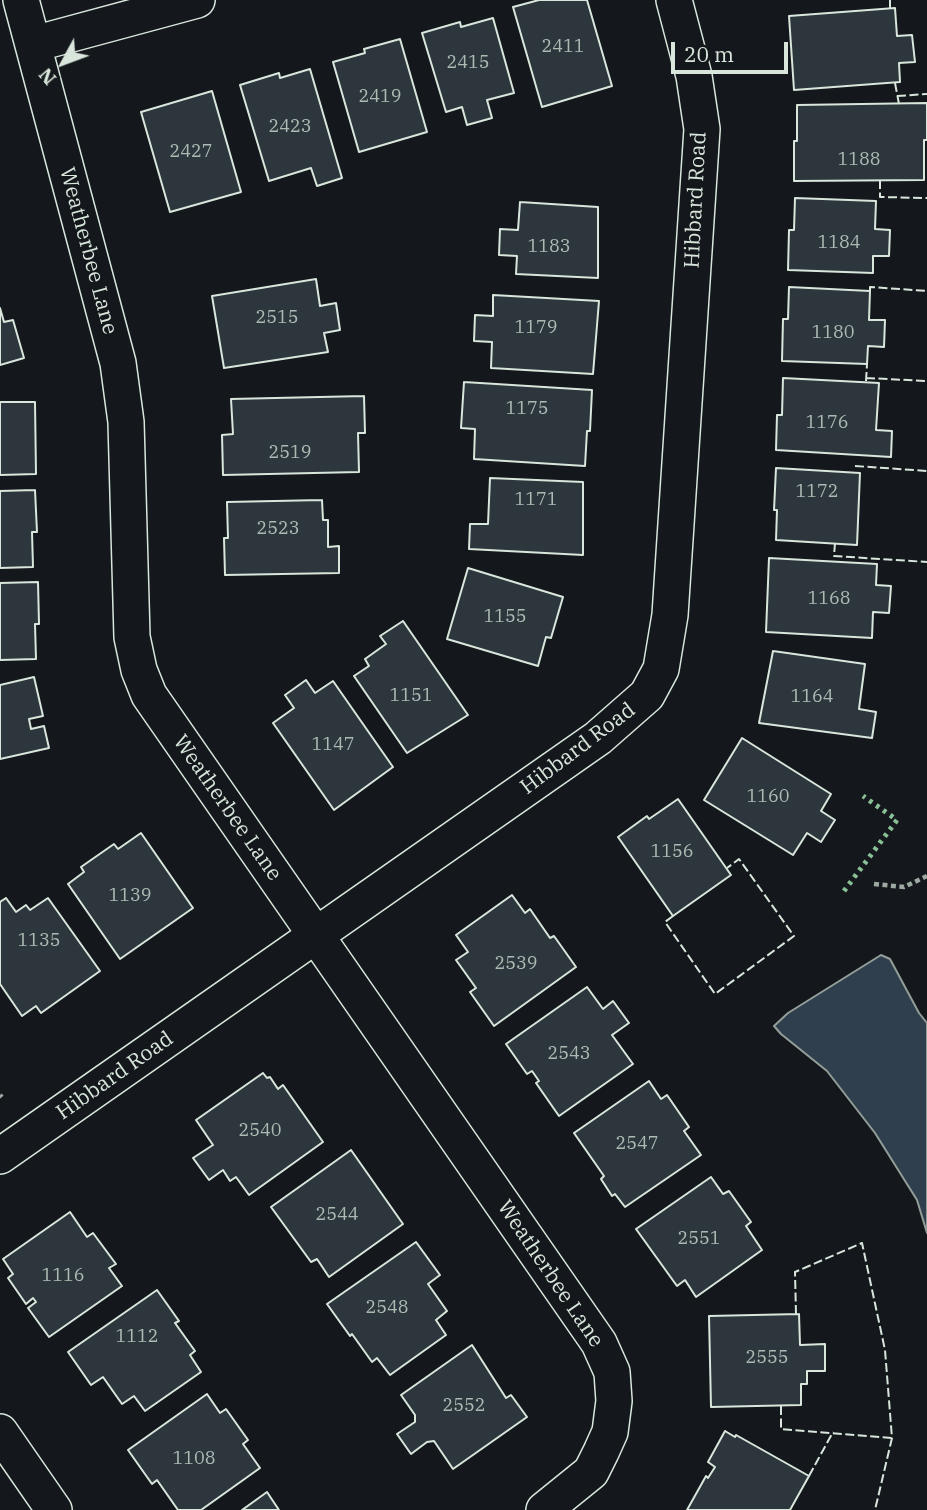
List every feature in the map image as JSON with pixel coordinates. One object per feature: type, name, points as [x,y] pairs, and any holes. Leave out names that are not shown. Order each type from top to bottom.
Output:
[{"type":"street","name":"Weatherbee Lane","points":[[21,0],[118,363],[126,422],[132,637],[139,670],[149,695],[599,1343],[612,1372],[614,1401],[610,1432],[601,1452],[591,1472],[544,1510]]},
{"type":"street","points":[[34,44],[197,0]]},
{"type":"street","name":"Hibbard Road","points":[[0,1156],[598,738],[647,695],[661,669],[670,615],[702,129],[694,76],[674,0]]},
{"type":"street","points":[[0,1432],[54,1510]]},
{"type":"path","points":[[874,884],[904,887],[927,876]]},
{"type":"water","points":[[881,955],[890,959],[927,1023],[927,1233],[917,1200],[875,1133],[827,1071],[774,1026],[788,1013]]},
{"type":"building","points":[[539,0],[587,0],[612,86],[542,107],[513,7]]},
{"type":"building","points":[[895,8],[897,36],[912,35],[915,62],[899,63],[900,82],[794,90],[789,16]]},
{"type":"building","points":[[493,18],[514,93],[487,100],[492,118],[467,125],[462,107],[446,112],[422,33],[460,22],[461,27]]},
{"type":"building","points":[[400,39],[427,132],[359,152],[333,62],[365,53],[364,49]]},
{"type":"building","points":[[310,69],[342,178],[317,186],[311,168],[269,181],[240,85],[279,73],[280,78]]},
{"type":"building","points":[[212,91],[241,192],[170,212],[141,112]]},
{"type":"building","points":[[927,103],[924,180],[794,181],[797,105]]},
{"type":"building","points":[[795,198],[876,201],[875,229],[890,230],[889,256],[873,256],[873,273],[788,270],[789,230],[794,230]]},
{"type":"building","points":[[520,202],[598,207],[598,278],[516,274],[517,256],[499,255],[500,229],[518,230]]},
{"type":"building","points":[[316,279],[320,306],[336,303],[340,330],[324,333],[328,352],[224,368],[212,296]]},
{"type":"building","points":[[789,287],[870,291],[869,320],[885,320],[884,347],[868,346],[867,364],[782,361],[783,319],[788,319]]},
{"type":"building","points":[[493,295],[599,301],[593,374],[491,368],[492,342],[474,341],[475,315],[493,316]]},
{"type":"building","points":[[0,308],[4,322],[13,320],[24,358],[0,365]]},
{"type":"building","points":[[783,378],[879,383],[876,430],[892,431],[891,457],[776,450],[777,415],[782,415]]},
{"type":"building","points":[[464,382],[592,390],[585,466],[474,459],[475,429],[461,428]]},
{"type":"building","points":[[364,396],[365,433],[358,433],[359,472],[223,475],[222,435],[233,434],[231,399]]},
{"type":"building","points":[[0,402],[35,402],[36,474],[0,475]]},
{"type":"building","points":[[776,468],[860,473],[857,545],[776,540]]},
{"type":"building","points":[[490,478],[583,482],[583,555],[469,549],[470,524],[488,524]]},
{"type":"building","points":[[35,490],[37,532],[32,532],[33,567],[0,568],[0,491]]},
{"type":"building","points":[[322,500],[323,520],[328,520],[328,547],[339,546],[339,573],[225,575],[227,502]]},
{"type":"building","points":[[769,558],[877,564],[876,585],[891,586],[889,613],[873,612],[872,638],[766,632]]},
{"type":"building","points":[[468,568],[563,597],[551,638],[546,637],[538,666],[447,639]]},
{"type":"building","points":[[38,582],[36,659],[0,660],[0,583]]},
{"type":"building","points":[[403,621],[468,715],[407,753],[354,676],[369,666],[365,659],[386,644],[380,636]]},
{"type":"building","points":[[773,651],[865,664],[859,709],[876,712],[872,738],[759,723]]},
{"type":"building","points":[[34,677],[43,716],[29,719],[31,729],[44,726],[49,748],[0,759],[0,685]]},
{"type":"building","points":[[306,680],[315,693],[333,681],[393,767],[334,810],[273,723],[294,708],[285,695]]},
{"type":"building","points":[[742,738],[831,794],[821,811],[835,820],[821,842],[807,833],[793,855],[704,800]]},
{"type":"building","points":[[678,799],[731,875],[673,916],[618,837],[647,816],[649,819]]},
{"type":"building","points":[[141,833],[193,908],[120,959],[68,884],[84,872],[81,867],[114,844],[118,849]]},
{"type":"building","points":[[512,895],[525,913],[530,909],[550,938],[554,936],[576,967],[494,1026],[470,992],[476,988],[456,960],[468,952],[456,935]]},
{"type":"building","points":[[6,898],[16,912],[26,905],[30,910],[48,898],[100,971],[41,1013],[36,1006],[22,1016],[0,984],[0,902]]},
{"type":"building","points":[[587,987],[603,1009],[613,1001],[629,1023],[612,1035],[633,1064],[559,1116],[536,1083],[539,1081],[532,1071],[527,1074],[506,1044]]},
{"type":"building","points":[[263,1073],[267,1078],[270,1077],[278,1089],[283,1085],[323,1142],[249,1195],[236,1177],[230,1181],[223,1170],[209,1180],[193,1158],[213,1145],[196,1120]]},
{"type":"building","points":[[649,1081],[661,1099],[667,1095],[689,1127],[684,1131],[701,1155],[625,1207],[615,1194],[612,1196],[601,1179],[604,1176],[574,1133]]},
{"type":"building","points":[[351,1150],[403,1224],[329,1277],[317,1259],[311,1262],[271,1207]]},
{"type":"building","points":[[711,1177],[723,1194],[729,1191],[751,1222],[746,1226],[762,1250],[696,1297],[685,1280],[677,1286],[636,1229]]},
{"type":"building","points":[[70,1212],[87,1237],[93,1233],[116,1264],[109,1268],[122,1286],[49,1337],[28,1308],[36,1302],[33,1298],[26,1304],[8,1278],[13,1274],[3,1259]]},
{"type":"building","points":[[416,1242],[440,1275],[428,1284],[447,1311],[436,1320],[446,1335],[390,1375],[377,1358],[372,1362],[327,1304]]},
{"type":"building","points":[[157,1290],[179,1321],[175,1323],[195,1351],[190,1355],[201,1372],[145,1411],[134,1396],[122,1404],[103,1377],[91,1385],[68,1352]]},
{"type":"building","points":[[799,1314],[800,1345],[825,1344],[825,1371],[807,1371],[807,1384],[801,1384],[801,1405],[711,1407],[709,1316]]},
{"type":"building","points":[[472,1345],[506,1398],[511,1395],[527,1417],[453,1469],[434,1441],[427,1442],[411,1454],[397,1434],[415,1422],[415,1415],[401,1395]]},
{"type":"building","points":[[207,1394],[220,1413],[226,1409],[248,1440],[243,1444],[260,1468],[201,1510],[178,1510],[157,1480],[152,1484],[128,1450]]},
{"type":"building","points":[[725,1431],[809,1476],[790,1510],[687,1510],[706,1476],[708,1478],[715,1467],[708,1462]]},
{"type":"building","points":[[267,1492],[279,1510],[242,1510]]},
{"type":"hedge","points":[[844,891],[897,820],[863,796]]},
{"type":"fence","points":[[890,0],[890,8]]},
{"type":"fence","points":[[895,83],[899,104]]},
{"type":"fence","points":[[897,96],[927,94]]},
{"type":"fence","points":[[880,180],[880,197],[927,198]]},
{"type":"fence","points":[[870,291],[870,287],[927,291]]},
{"type":"fence","points":[[866,381],[867,364]]},
{"type":"fence","points":[[866,378],[927,381]]},
{"type":"fence","points":[[855,466],[927,471]]},
{"type":"fence","points":[[835,543],[834,556],[927,562]]},
{"type":"fence","points":[[673,916],[665,922],[715,994],[794,936],[739,859],[727,868]]},
{"type":"fence","points":[[796,1314],[795,1272],[862,1243],[885,1350],[892,1438],[875,1510]]},
{"type":"fence","points":[[781,1406],[781,1429],[892,1438]]},
{"type":"fence","points":[[809,1476],[833,1432]]}]
